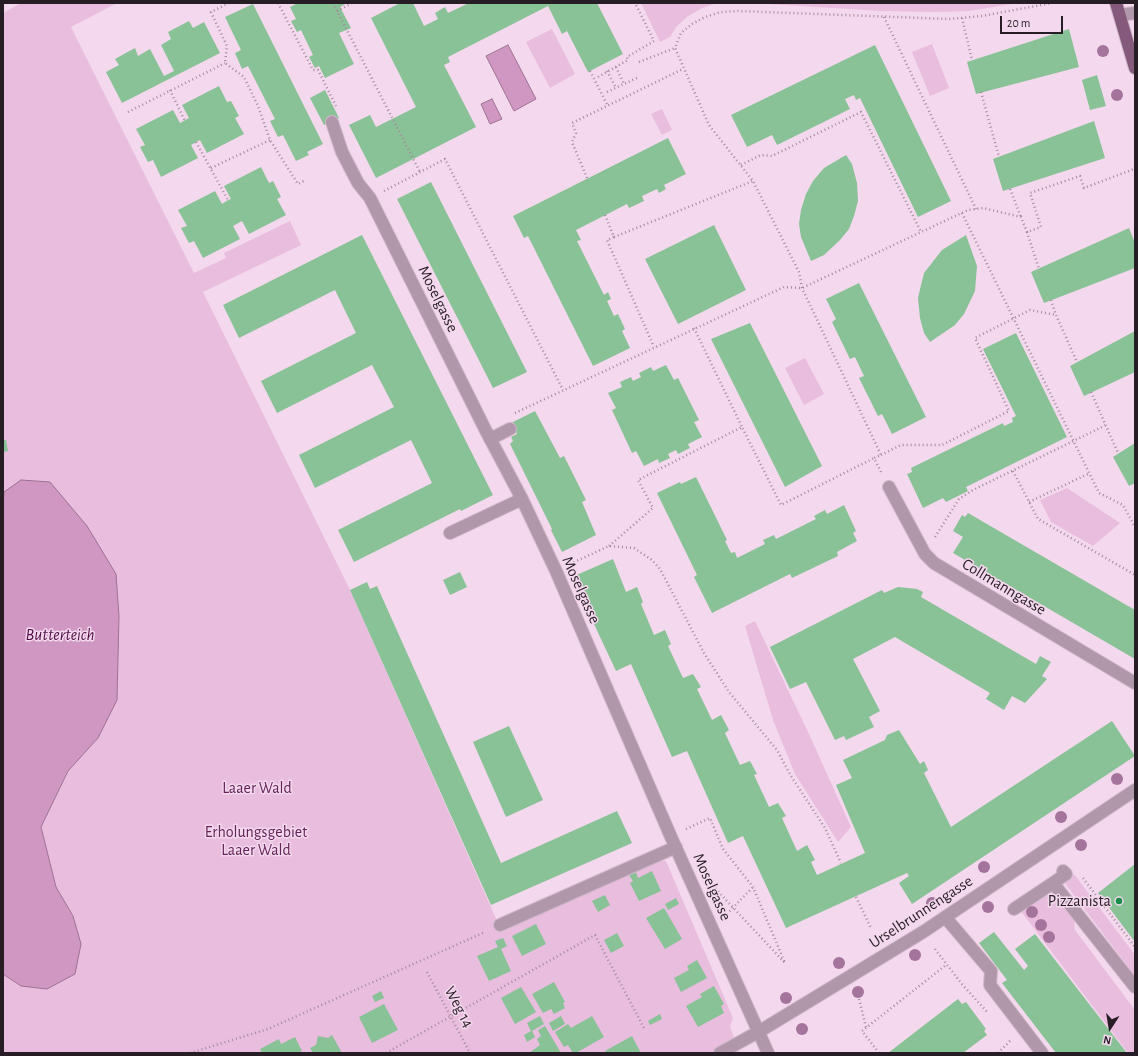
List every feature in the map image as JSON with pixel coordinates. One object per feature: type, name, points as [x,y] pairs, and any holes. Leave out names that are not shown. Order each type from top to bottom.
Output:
[{"type":"main road","points":[[1116,3],[1135,68]]},
{"type":"street","points":[[1120,15],[1135,13]]},
{"type":"street","name":"Moselgasse","points":[[332,122],[342,152],[358,183],[370,198],[490,439],[522,499],[556,571],[676,847],[760,1031],[768,1053]]},
{"type":"street","points":[[490,439],[510,428]]},
{"type":"street","name":"Collmanngasse","points":[[889,487],[925,554],[945,570],[1135,683]]},
{"type":"street","points":[[450,533],[522,499]]},
{"type":"street","name":"Urselbrunnengasse","points":[[720,1053],[760,1031],[945,917],[1135,790]]},
{"type":"street","points":[[500,925],[676,847]]},
{"type":"street","points":[[1014,909],[1066,874],[1063,870]]},
{"type":"street","points":[[1053,883],[1135,987]]},
{"type":"street","points":[[945,917],[991,971],[990,985],[1042,1053]]},
{"type":"path","points":[[226,63],[227,46],[211,12],[228,3]]},
{"type":"path","points":[[278,3],[313,70],[318,70],[338,111]]},
{"type":"path","points":[[333,3],[420,172]]},
{"type":"path","points":[[337,11],[352,3]]},
{"type":"path","points":[[598,77],[628,60],[627,56],[654,41],[635,3]]},
{"type":"path","points":[[881,455],[802,288],[799,272],[753,181],[709,125],[675,48],[681,33],[692,24],[721,12],[738,11],[949,19],[1052,3]]},
{"type":"path","points":[[884,17],[976,209]]},
{"type":"path","points":[[962,18],[972,60]]},
{"type":"path","points":[[639,62],[675,48]]},
{"type":"path","points":[[128,112],[226,63]]},
{"type":"path","points":[[226,63],[244,77],[258,106],[270,140],[298,184],[306,180]]},
{"type":"path","points":[[616,67],[624,84]]},
{"type":"path","points":[[587,178],[572,142],[576,133],[572,123],[683,69]]},
{"type":"path","points":[[590,71],[608,106]]},
{"type":"path","points":[[607,71],[616,88]]},
{"type":"path","points":[[607,92],[639,77]]},
{"type":"path","points":[[170,90],[185,121]]},
{"type":"path","points":[[981,92],[999,157]]},
{"type":"path","points":[[741,165],[761,155],[772,156],[861,112],[921,232]]},
{"type":"path","points":[[211,168],[270,140]]},
{"type":"path","points":[[196,142],[228,200]]},
{"type":"path","points":[[370,198],[445,159],[563,390]]},
{"type":"path","points":[[1027,232],[1041,226],[1030,193],[1080,176],[1084,188],[1134,169]]},
{"type":"path","points":[[654,347],[606,240],[753,181]]},
{"type":"path","points":[[1010,189],[1027,232],[1039,269]]},
{"type":"path","points":[[514,414],[694,328],[784,287],[802,288],[962,213],[983,208],[1021,217]]},
{"type":"path","points":[[962,213],[1099,493],[1122,505],[1135,527]]},
{"type":"path","points":[[605,215],[614,237]]},
{"type":"path","points":[[1051,300],[1077,362]]},
{"type":"path","points":[[694,328],[780,505],[901,445],[942,445],[1010,411],[975,338],[1013,317],[1030,310],[1056,315]]},
{"type":"path","points":[[1091,392],[1118,453]]},
{"type":"path","points":[[925,554],[959,499],[1106,425]]},
{"type":"path","points":[[556,571],[609,546],[653,508],[638,480],[742,427]]},
{"type":"path","points":[[874,458],[889,487]]},
{"type":"path","points":[[1013,471],[1038,519],[1135,575]]},
{"type":"path","points":[[1029,502],[1090,473]]},
{"type":"path","points":[[609,546],[634,548],[652,560],[660,569],[704,653],[729,692],[777,750],[791,776],[825,828],[842,863]]},
{"type":"path","points":[[689,828],[710,818],[723,849],[753,887],[785,964],[706,879]]},
{"type":"path","points":[[723,917],[734,908],[753,887]]},
{"type":"path","points":[[1095,895],[1135,947]]},
{"type":"path","points":[[856,898],[871,928]]},
{"type":"path","points":[[190,1053],[268,1029],[500,925]]},
{"type":"path","points":[[386,1053],[595,935],[644,1030]]},
{"type":"path","points":[[935,949],[946,965],[991,1016]]},
{"type":"path","points":[[879,1053],[862,1030],[946,965]]},
{"type":"path","name":"Weg 14","points":[[427,972],[470,1053]]},
{"type":"path","points":[[859,999],[866,1027]]},
{"type":"path","points":[[1008,1035],[1015,1044]]},
{"type":"path","points":[[998,1053],[1012,1040]]},
{"type":"green space","name":"Erholungsgebiet Laaer Wald","points":[[21,3],[117,3],[71,27],[194,273],[226,258],[224,253],[290,221],[301,245],[203,292],[350,590],[502,932],[656,860],[666,861],[733,1018],[730,1026],[739,1053],[3,1053],[3,974],[21,986],[73,916],[56,887],[41,827],[68,771],[98,738],[4,492],[3,500],[3,13]]},
{"type":"green space","points":[[641,3],[717,3],[702,8],[687,17],[676,27],[670,37],[660,42]]},
{"type":"green space","points":[[753,3],[1018,3],[969,11],[935,12],[881,11]]},
{"type":"green space","points":[[552,29],[575,74],[550,88],[526,42]]},
{"type":"green space","points":[[932,44],[949,88],[930,96],[912,52]]},
{"type":"green space","points":[[662,109],[672,130],[662,135],[651,114]]},
{"type":"green space","points":[[805,358],[824,394],[804,405],[785,368]]},
{"type":"green space","points":[[1067,488],[1120,523],[1093,546],[1051,522],[1040,500]]},
{"type":"green space","points":[[755,621],[809,734],[851,827],[838,842],[795,774],[773,720],[745,626]]},
{"type":"green space","points":[[1074,874],[1135,955],[1135,976],[1064,882]]},
{"type":"green space","points":[[1052,888],[1074,919],[1075,930],[1135,1010],[1135,1053],[1128,1053],[1020,910]]},
{"type":"water","points":[[508,45],[536,99],[514,111],[486,56]]},
{"type":"water","points":[[492,99],[502,119],[490,124],[481,104]]},
{"type":"water","name":"Butterteich","points":[[21,480],[50,482],[87,526],[116,574],[119,616],[117,700],[98,738],[68,771],[41,827],[56,887],[73,916],[81,944],[75,974],[47,989],[21,986],[3,974],[3,500],[4,492]]},
{"type":"building","points":[[298,3],[347,3],[340,7],[351,28],[339,33],[354,64],[325,78],[319,66],[315,68],[309,57],[313,55],[301,30],[297,32],[291,21],[296,19],[290,7]]},
{"type":"building","points":[[400,3],[413,3],[424,26],[438,19],[435,13],[445,7],[448,13],[469,3],[597,3],[623,54],[588,72],[567,31],[562,34],[548,6],[448,57],[450,62],[444,65],[476,127],[376,178],[349,125],[370,115],[376,127],[416,107],[371,18]]},
{"type":"building","points":[[253,4],[323,144],[307,152],[309,155],[296,161],[283,135],[278,137],[270,121],[275,119],[248,66],[242,69],[235,53],[241,50],[225,17]]},
{"type":"building","points":[[189,21],[193,28],[204,22],[220,53],[122,103],[106,72],[119,65],[115,59],[135,48],[138,56],[150,49],[164,76],[174,71],[161,45],[171,39],[168,32]]},
{"type":"building","points":[[1069,29],[1079,67],[976,94],[967,62]]},
{"type":"building","points":[[875,45],[951,201],[918,217],[860,98],[856,100],[854,95],[845,99],[850,109],[777,145],[772,135],[747,147],[731,115]]},
{"type":"building","points":[[1097,75],[1106,106],[1090,110],[1082,80]]},
{"type":"building","points":[[219,86],[227,102],[231,101],[239,116],[235,118],[244,134],[207,153],[200,140],[191,145],[198,158],[161,177],[153,160],[148,162],[140,147],[145,145],[136,129],[173,110],[180,123],[189,118],[182,105]]},
{"type":"building","points":[[325,90],[339,118],[324,125],[310,98]]},
{"type":"building","points":[[1094,121],[1105,158],[1003,191],[993,159]]},
{"type":"building","points":[[668,138],[686,174],[664,185],[666,189],[659,193],[657,189],[642,196],[644,201],[629,208],[627,204],[576,230],[581,240],[577,241],[604,295],[608,292],[611,299],[607,301],[614,316],[618,314],[625,329],[622,331],[630,348],[593,366],[528,236],[524,238],[513,216]]},
{"type":"building","points":[[846,155],[852,164],[857,183],[858,201],[854,216],[849,229],[840,240],[824,255],[811,261],[801,237],[799,224],[801,210],[806,194],[813,181],[824,168]]},
{"type":"building","points":[[261,167],[269,183],[273,181],[281,197],[277,199],[286,215],[249,234],[242,221],[233,226],[240,239],[203,258],[194,241],[189,243],[181,228],[187,226],[178,210],[215,191],[222,204],[231,199],[224,186]]},
{"type":"building","points":[[431,182],[527,372],[493,388],[397,199]]},
{"type":"building","points":[[714,225],[746,290],[678,324],[645,259]]},
{"type":"building","points":[[1129,228],[1135,243],[1135,268],[1044,303],[1031,272]]},
{"type":"building","points":[[362,235],[493,495],[461,511],[460,509],[354,562],[338,530],[432,483],[411,440],[315,488],[299,455],[394,407],[372,365],[277,413],[261,381],[356,333],[335,290],[239,338],[223,305]]},
{"type":"building","points":[[966,235],[977,266],[975,291],[964,314],[955,325],[930,342],[924,333],[920,318],[918,298],[924,273],[942,250]]},
{"type":"building","points":[[859,283],[926,417],[892,434],[882,414],[878,416],[859,378],[864,376],[855,357],[850,359],[832,322],[836,319],[826,299]]},
{"type":"building","points":[[750,323],[822,466],[785,487],[711,339]]},
{"type":"building","points":[[1135,331],[1135,372],[1084,396],[1070,366]]},
{"type":"building","points":[[1016,333],[1067,437],[966,487],[968,491],[946,502],[943,498],[923,508],[907,474],[912,472],[911,468],[1003,423],[1004,426],[1013,422],[1012,418],[1016,416],[983,349]]},
{"type":"building","points":[[666,365],[674,380],[678,378],[699,420],[694,422],[702,437],[688,444],[690,448],[678,454],[676,450],[668,454],[670,458],[659,463],[658,459],[644,466],[636,451],[632,453],[612,410],[616,408],[608,393],[622,387],[620,382],[631,377],[633,381],[641,377],[639,373],[651,367],[653,371]]},
{"type":"building","points":[[535,411],[560,458],[564,456],[586,500],[582,502],[596,535],[562,552],[510,444],[513,441],[511,437],[517,434],[511,423]]},
{"type":"building","points":[[3,440],[6,440],[8,451],[3,452]]},
{"type":"building","points":[[1135,443],[1135,483],[1129,486],[1113,457]]},
{"type":"building","points":[[696,477],[727,540],[725,541],[731,553],[735,552],[737,558],[765,544],[763,540],[774,535],[776,539],[816,519],[814,516],[825,510],[827,514],[844,505],[856,531],[853,533],[857,541],[837,552],[838,556],[792,578],[790,574],[712,613],[694,577],[697,575],[657,493],[680,482],[681,484]]},
{"type":"building","points":[[968,513],[1135,610],[1135,659],[953,553],[963,537],[953,531],[962,515],[965,517]]},
{"type":"building","points":[[613,559],[626,592],[637,587],[643,602],[641,604],[654,635],[665,630],[671,644],[668,646],[683,678],[693,674],[701,687],[697,689],[712,720],[721,715],[729,730],[725,733],[740,765],[750,761],[757,774],[754,775],[769,807],[778,803],[786,816],[782,818],[797,851],[807,845],[815,860],[811,862],[817,875],[865,853],[836,785],[852,778],[843,760],[885,740],[887,735],[899,730],[920,764],[924,761],[928,770],[924,773],[951,827],[1112,721],[1135,756],[912,904],[899,883],[909,876],[907,873],[786,928],[743,836],[728,843],[687,751],[672,757],[631,664],[616,671],[572,577]]},
{"type":"building","points":[[460,572],[467,587],[450,595],[443,580]]},
{"type":"building","points":[[367,582],[370,589],[377,586],[501,863],[617,811],[632,843],[491,905],[350,590]]},
{"type":"building","points":[[898,587],[917,589],[923,592],[921,597],[1036,664],[1040,656],[1051,662],[1042,676],[1047,679],[1025,703],[1012,696],[1004,710],[986,699],[990,693],[895,637],[853,659],[880,711],[869,717],[874,727],[846,740],[844,736],[835,740],[806,682],[790,689],[770,647],[882,590],[884,593]]},
{"type":"building","points":[[509,726],[543,800],[506,817],[473,742]]},
{"type":"building","points":[[1135,864],[1135,942],[1098,893]]},
{"type":"building","points":[[652,871],[661,891],[639,901],[630,883],[633,881],[629,875],[636,872],[638,878]]},
{"type":"building","points":[[605,895],[610,905],[598,912],[592,901]]},
{"type":"building","points":[[676,898],[679,904],[668,910],[665,904]]},
{"type":"building","points":[[664,908],[682,939],[665,949],[646,918]]},
{"type":"building","points":[[536,924],[546,944],[522,956],[512,936]]},
{"type":"building","points":[[994,932],[1024,970],[1028,966],[1015,949],[1035,934],[1127,1053],[1056,1053],[1002,983],[1007,980],[979,943]]},
{"type":"building","points":[[617,933],[624,946],[611,953],[604,940]]},
{"type":"building","points":[[503,938],[507,946],[501,949],[511,971],[489,981],[477,956],[498,947],[495,941]]},
{"type":"building","points":[[697,960],[707,978],[681,992],[674,978],[689,970],[687,966]]},
{"type":"building","points":[[554,982],[565,1002],[563,1003],[565,1008],[554,1014],[551,1009],[543,1013],[532,994]]},
{"type":"building","points":[[714,986],[724,1004],[721,1006],[724,1013],[698,1027],[686,1006],[702,997],[700,994]]},
{"type":"building","points":[[521,987],[536,1012],[515,1024],[501,998]]},
{"type":"building","points":[[381,991],[384,998],[375,1002],[372,996]]},
{"type":"building","points":[[958,999],[962,1004],[966,1002],[986,1029],[984,1031],[987,1035],[963,1053],[888,1053]]},
{"type":"building","points":[[384,1004],[398,1030],[372,1043],[359,1017]]},
{"type":"building","points":[[660,1014],[662,1019],[650,1025],[648,1021]]},
{"type":"building","points":[[540,1016],[544,1024],[532,1031],[535,1037],[527,1042],[524,1035],[531,1031],[527,1023]]},
{"type":"building","points":[[561,1016],[565,1024],[553,1031],[549,1023]]},
{"type":"building","points":[[592,1016],[604,1037],[576,1053],[573,1053],[568,1045],[564,1047],[555,1032],[568,1024],[571,1028]]},
{"type":"building","points":[[545,1026],[561,1053],[529,1053],[540,1045],[537,1039],[541,1036],[538,1030]]},
{"type":"building","points":[[332,1035],[342,1053],[313,1053],[310,1048],[316,1045],[318,1036],[328,1038]]},
{"type":"building","points":[[632,1036],[641,1053],[607,1053],[605,1051]]},
{"type":"building","points":[[295,1037],[302,1051],[298,1053],[262,1053],[260,1049],[279,1039],[281,1044]]},
{"type":"place","name":"Pizzanista","points":[[1119,901]]},
{"type":"park label","name":"Laaer Wald","points":[[257,788]]}]
